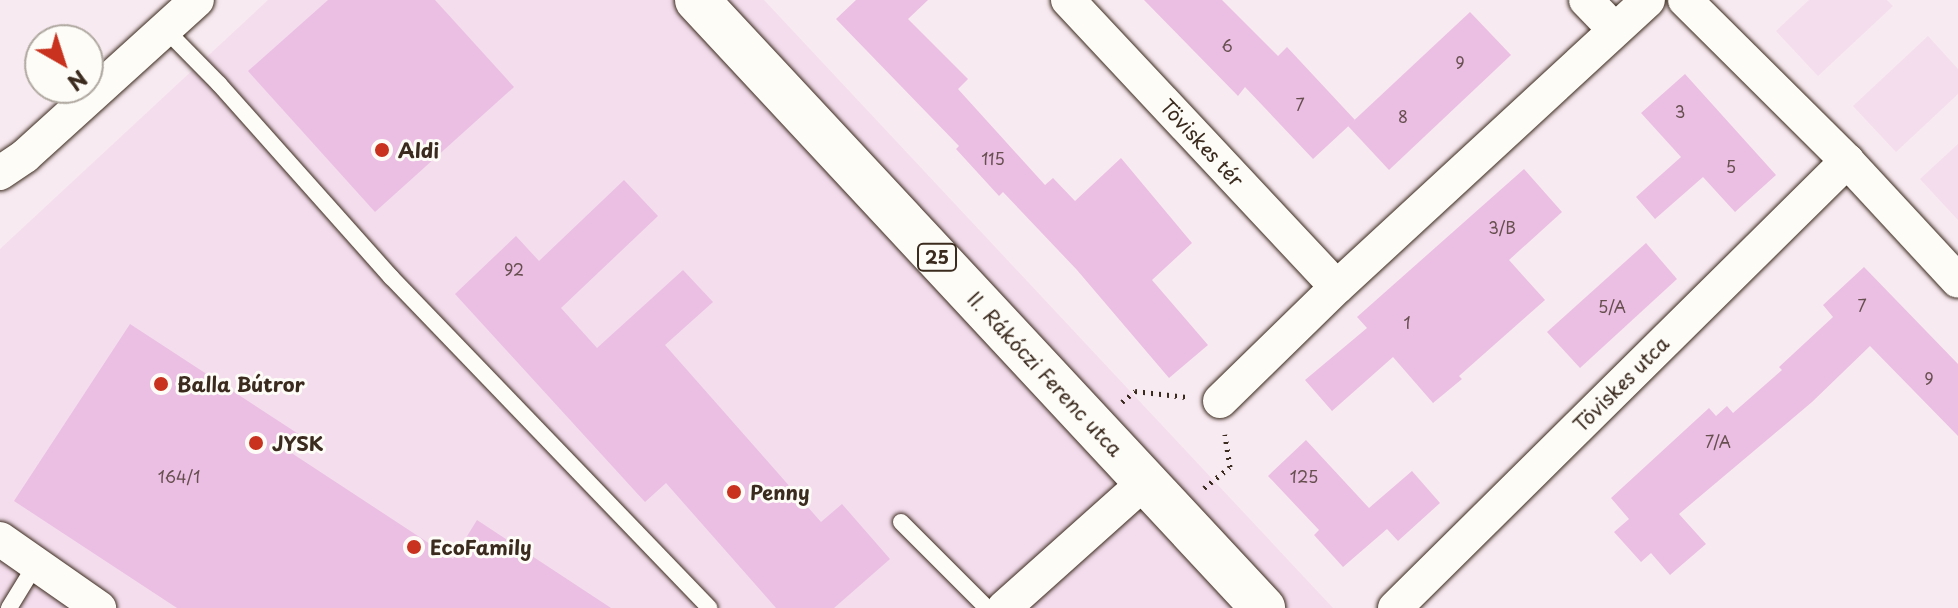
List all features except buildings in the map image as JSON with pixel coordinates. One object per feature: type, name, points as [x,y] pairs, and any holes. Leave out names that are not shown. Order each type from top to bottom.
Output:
[{"type":"main road","name":"II. Rákóczi Ferenc utca","points":[[697,0],[1263,608]]},
{"type":"street","points":[[0,173],[25,156],[197,0]]},
{"type":"street","name":"Töviskes tér","points":[[1068,0],[1337,287]]},
{"type":"street","points":[[1586,0],[1614,29]]},
{"type":"street","points":[[1220,401],[1337,287],[1648,0]]},
{"type":"street","points":[[1685,0],[1847,161],[1958,281]]},
{"type":"street","name":"Töviskes utca","points":[[1395,608],[1847,161]]},
{"type":"street","points":[[1004,608],[1158,498]]},
{"type":"street","points":[[0,539],[99,608]]},
{"type":"lane","points":[[165,29],[219,84],[391,277],[709,608]]},
{"type":"lane","points":[[901,522],[987,608]]},
{"type":"lane","points":[[9,608],[36,564]]},
{"type":"path","points":[[1094,427],[1135,391],[1220,401],[1230,467],[1158,498]]},
{"type":"shaded area","points":[[268,0],[764,0],[1333,608],[0,608],[0,249]]},
{"type":"shaded area","points":[[1809,0],[1887,0],[1893,6],[1818,76],[1776,31]]},
{"type":"shaded area","points":[[1928,36],[1958,69],[1958,94],[1896,152],[1853,106]]},
{"type":"shaded area","points":[[1958,144],[1958,220],[1920,179]]},
{"type":"place","name":"Aldi","points":[[382,150]]},
{"type":"place","name":"Balla Bútror","points":[[161,384]]},
{"type":"place","name":"JYSK","points":[[256,443]]},
{"type":"place","name":"Penny","points":[[734,492]]},
{"type":"place","name":"EcoFamily","points":[[414,547]]}]
